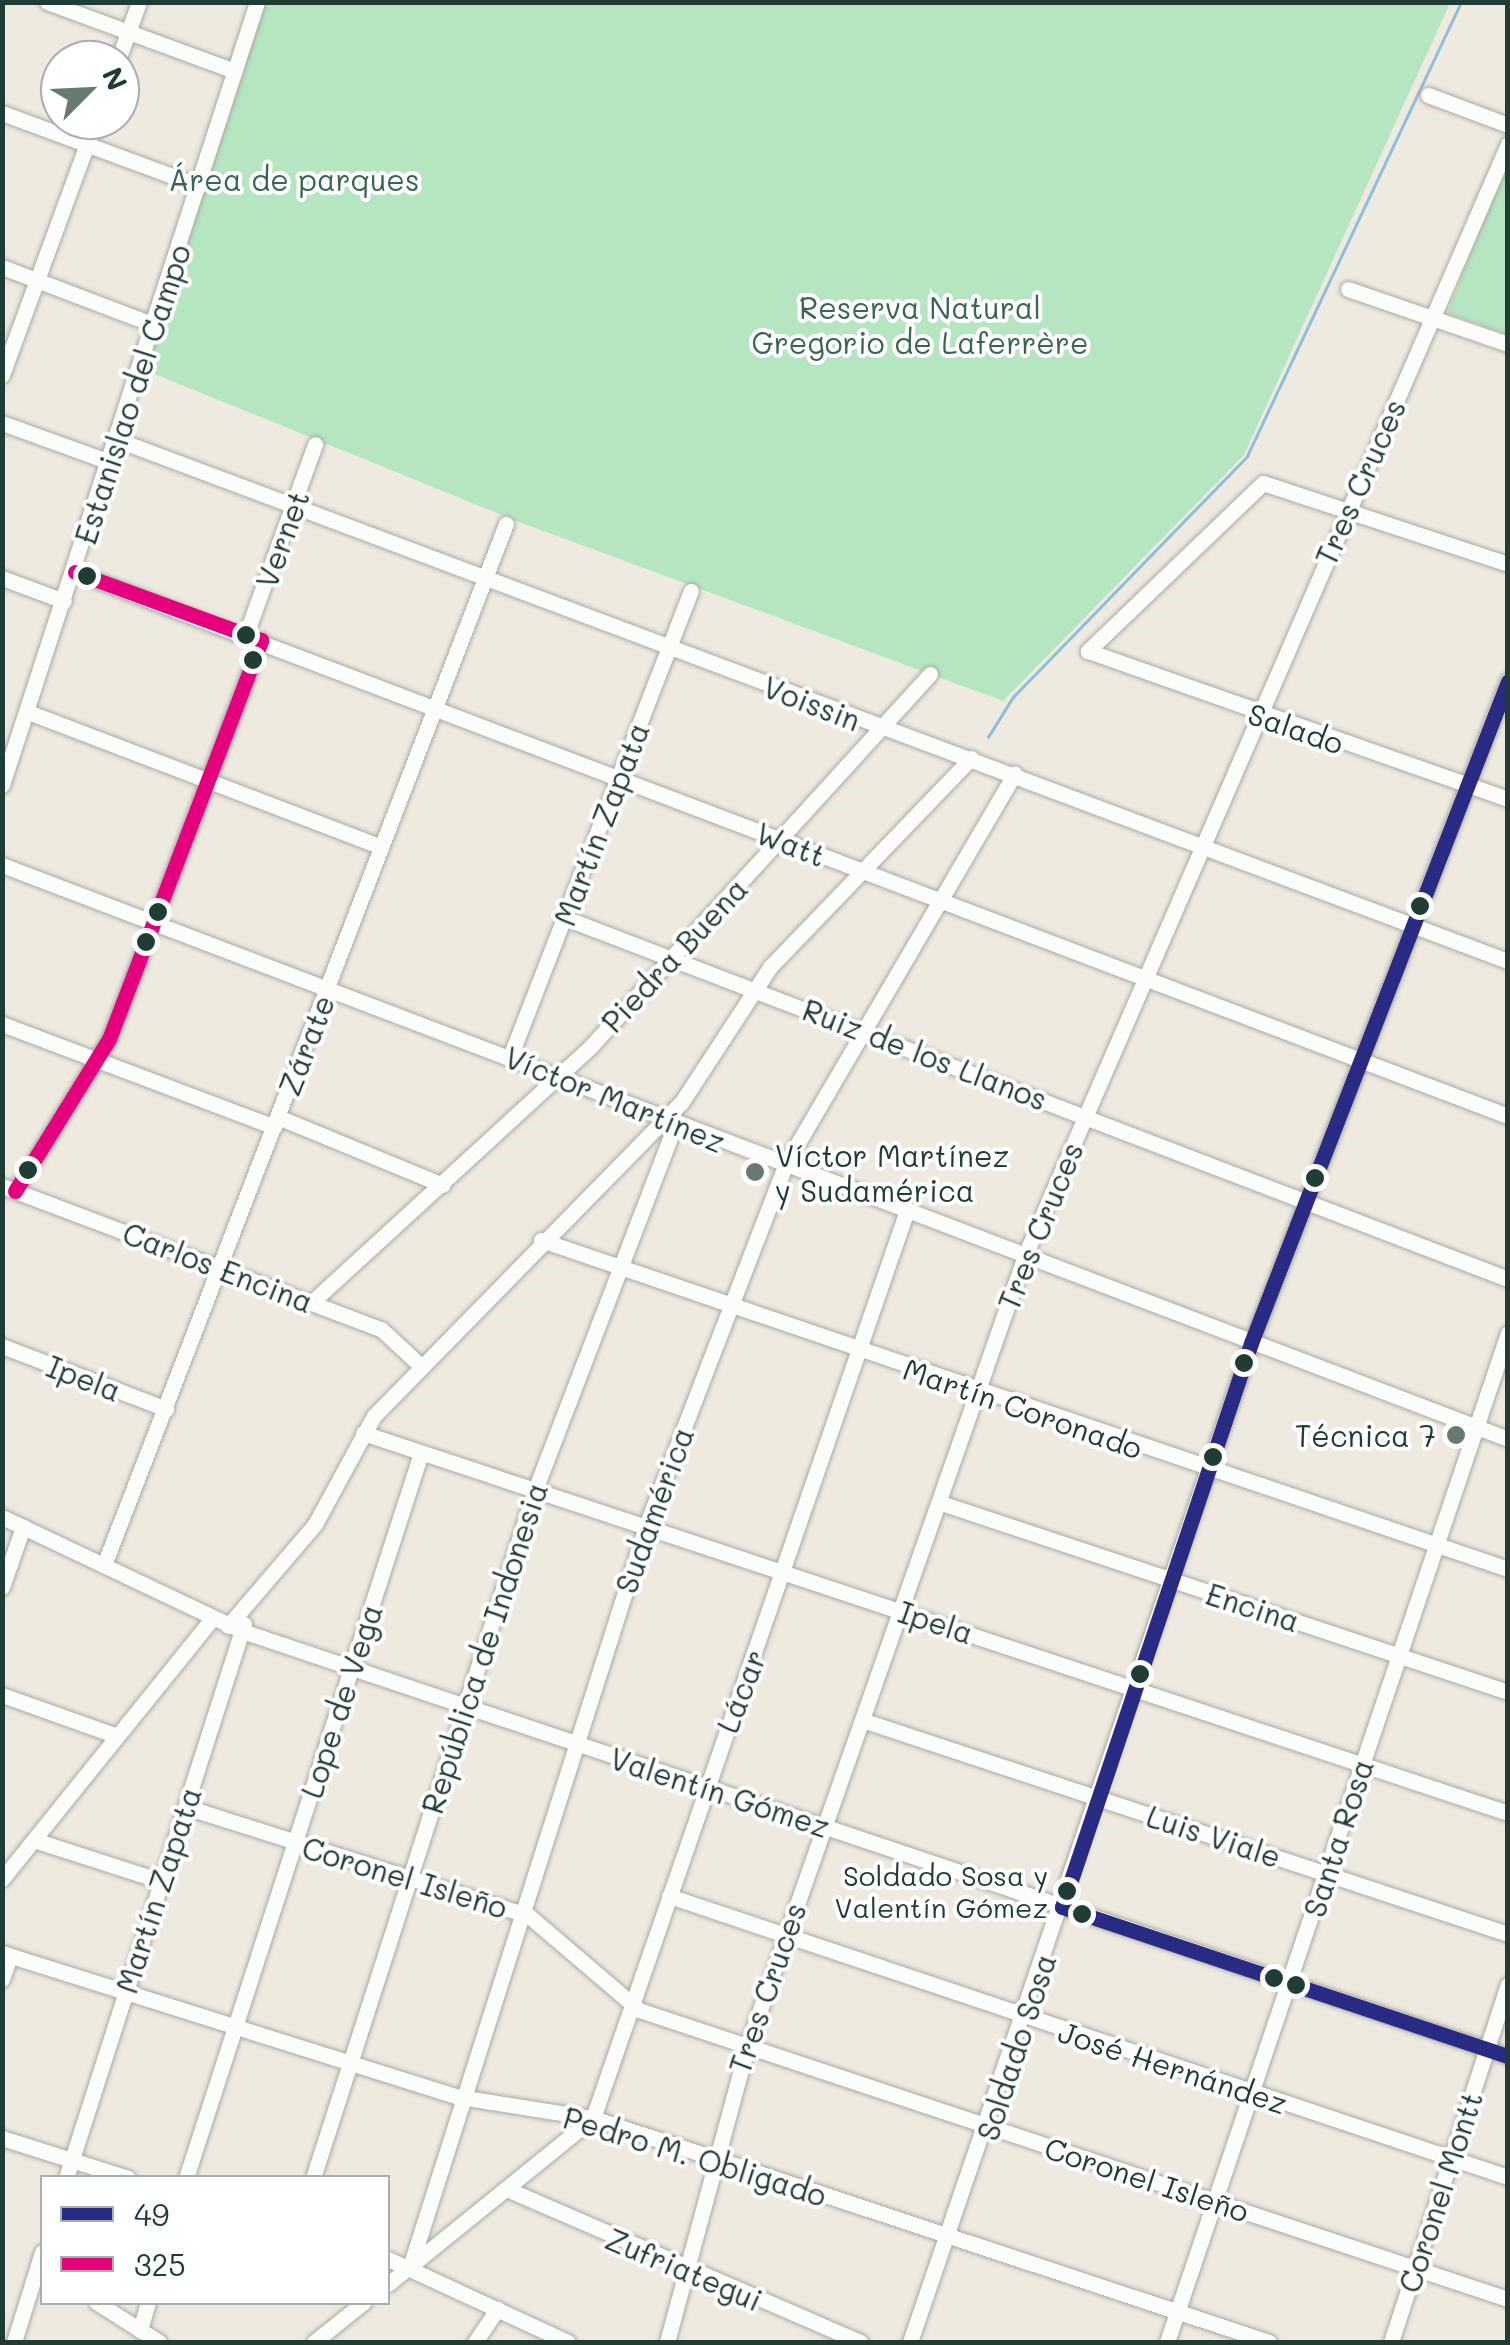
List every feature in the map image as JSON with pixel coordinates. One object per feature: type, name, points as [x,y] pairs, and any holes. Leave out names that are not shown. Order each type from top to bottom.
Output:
[{"type":"street","points":[[48,2],[235,71]]},
{"type":"street","points":[[125,40],[139,2]]},
{"type":"street","name":"Estanislao del Campo","points":[[2,785],[10,738],[28,712],[258,2]]},
{"type":"street","points":[[1428,95],[1508,125]]},
{"type":"street","points":[[2,113],[198,186]]},
{"type":"street","points":[[2,375],[89,140]]},
{"type":"street","name":"Tres Cruces","points":[[667,2342],[710,2158],[822,1826],[903,1611],[1026,1253],[1508,144]]},
{"type":"street","points":[[2,268],[155,325]]},
{"type":"street","points":[[1348,290],[1508,344]]},
{"type":"street","points":[[2,423],[110,462]]},
{"type":"street","name":"Voissin","points":[[118,440],[1508,962]]},
{"type":"street","name":"Vernet","points":[[7,1191],[100,1060],[208,782],[315,444]]},
{"type":"street","name":"Salado","points":[[1348,510],[1255,485],[1088,651],[1258,716],[1508,799]]},
{"type":"street","points":[[1348,510],[1508,564]]},
{"type":"street","name":"Zárate","points":[[104,1566],[506,524]]},
{"type":"street","name":"Watt","points":[[75,572],[1508,1116]]},
{"type":"street","points":[[2,578],[64,601]]},
{"type":"street","name":"Martín Zapata","points":[[510,1057],[692,591]]},
{"type":"street","name":"Piedra Buena","points":[[312,1302],[560,1076],[886,730],[930,674]]},
{"type":"street","name":"Soldado Sosa","points":[[910,2342],[990,2127],[1250,1343],[1508,680]]},
{"type":"street","points":[[28,712],[382,848]]},
{"type":"street","points":[[363,1433],[541,1240],[669,1123],[761,988],[770,967],[970,758]]},
{"type":"street","name":"Sudamérica","points":[[410,2266],[460,2097],[646,1526],[785,1165],[1015,774]]},
{"type":"street","name":"Víctor Martínez","points":[[2,865],[560,1076],[669,1123],[1026,1253],[1508,1440]]},
{"type":"street","name":"Ruiz de los Llanos","points":[[566,918],[761,988],[863,1031],[1508,1279]]},
{"type":"street","points":[[2,1024],[443,1185]]},
{"type":"street","name":"República de Indonesia","points":[[315,2175],[535,1490],[620,1269],[669,1123]]},
{"type":"street","name":"Carlos Encina","points":[[7,1191],[380,1329],[421,1366]]},
{"type":"street","name":"Lácar","points":[[593,2118],[704,1787],[786,1573],[907,1210]]},
{"type":"street","name":"Martín Coronado","points":[[541,1240],[858,1353],[1508,1570]]},
{"type":"street","name":"Santa Rosa","points":[[1167,2342],[1508,1333]]},
{"type":"street","name":"Ipela","points":[[2,1346],[166,1409]]},
{"type":"street","name":"Martín Zapata","points":[[67,2175],[186,1807],[235,1629],[250,1603],[320,1516],[363,1433]]},
{"type":"street","name":"Ipela","points":[[363,1433],[1508,1813]]},
{"type":"street","name":"Lope de Vega","points":[[187,2175],[421,1453]]},
{"type":"street","name":"Encina","points":[[941,1503],[1508,1692]]},
{"type":"street","name":"Valentín Gómez","points":[[2,1516],[235,1629],[1508,2056]]},
{"type":"street","points":[[2,1587],[22,1527]]},
{"type":"street","points":[[2,1879],[211,1620]]},
{"type":"street","points":[[2,1695],[116,1736]]},
{"type":"street","name":"Luis Viale","points":[[862,1720],[1508,1934]]},
{"type":"street","name":"Coronel Isleño","points":[[186,1807],[521,1913],[631,2006],[1508,2300]]},
{"type":"street","points":[[34,1840],[161,1881]]},
{"type":"street","name":"José Hernández","points":[[669,1896],[1508,2177]]},
{"type":"street","points":[[2,1979],[6,1954]]},
{"type":"street","name":"Pedro M. Obligado","points":[[6,1954],[460,2097],[593,2118],[1269,2342]]},
{"type":"street","name":"Coronel Montt","points":[[1390,2342],[1508,1985]]},
{"type":"street","points":[[390,2282],[509,2190],[593,2118]]},
{"type":"street","points":[[2,2138],[119,2175]]},
{"type":"street","name":"Zufriategui","points":[[509,2190],[684,2270],[862,2342]]},
{"type":"street","points":[[390,2260],[568,2342]]},
{"type":"street","points":[[14,2342],[40,2265]]},
{"type":"street","points":[[101,2305],[159,2342]]},
{"type":"street","points":[[140,2330],[147,2305]]},
{"type":"street","points":[[314,2342],[360,2305]]},
{"type":"street","points":[[475,2342],[497,2309]]},
{"type":"green space","name":"Reserva Natural Gregorio de Laferrère","points":[[258,3],[1450,3],[1244,455],[1003,701],[514,520],[140,368]]},
{"type":"green space","points":[[1507,163],[1507,334],[1447,313]]},
{"type":"waterway","points":[[988,737],[1013,697],[1247,456],[1461,2]]},
{"type":"transit line","name":"325","points":[[75,572],[261,640]]},
{"type":"transit line","name":"325","points":[[15,1191],[109,1039],[261,640]]},
{"type":"transit line","name":"49","points":[[1062,1907],[1251,1343],[1508,681]]},
{"type":"transit line","name":"49","points":[[1062,1907],[1508,2056]]},
{"type":"place","name":"Víctor Martínez y Sudamérica","points":[[755,1172]]},
{"type":"place","name":"Técnica 7","points":[[1456,1435]]},
{"type":"place","name":"Soldado Sosa y Valentín Gómez","points":[[1067,1891]]},
{"type":"park label","name":"Área de parques","points":[[294,179]]}]
